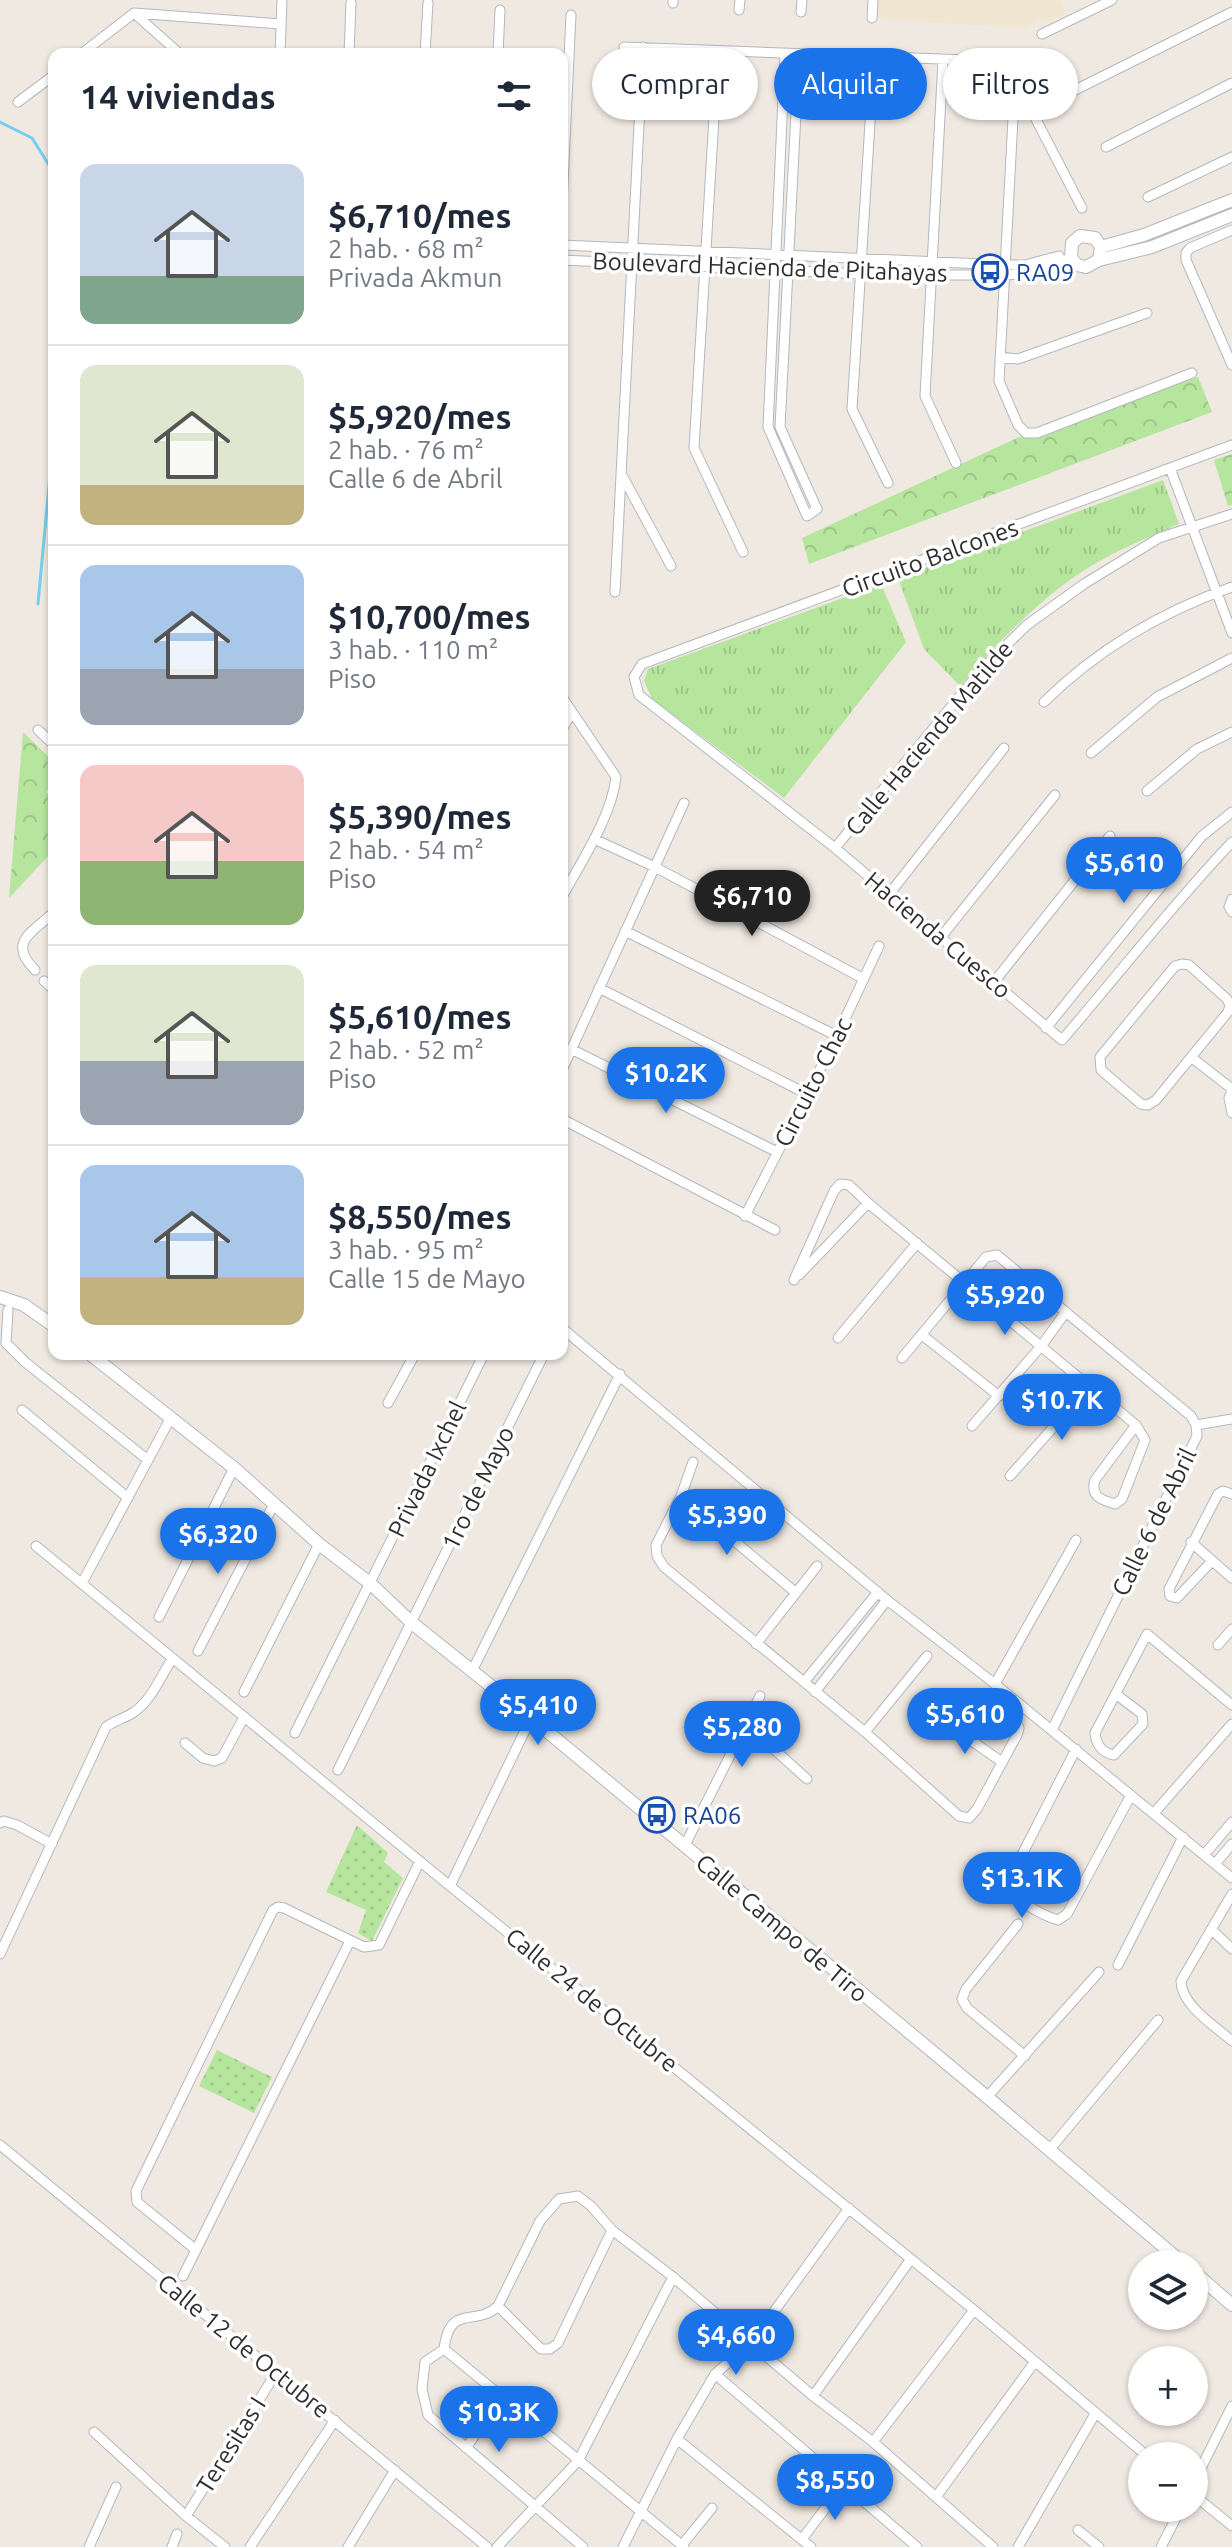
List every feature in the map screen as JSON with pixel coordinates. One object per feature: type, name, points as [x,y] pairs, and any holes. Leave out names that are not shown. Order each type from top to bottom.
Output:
[{"type":"street","points":[[280,48],[282,0]]},
{"type":"street","points":[[801,12],[802,0]]},
{"type":"street","points":[[872,18],[873,0]]},
{"type":"street","points":[[1042,34],[1112,0]]},
{"type":"street","points":[[1078,89],[1232,12],[1227,0]]},
{"type":"street","points":[[349,48],[351,3]]},
{"type":"street","points":[[425,48],[428,3]]},
{"type":"street","points":[[498,48],[500,10]]},
{"type":"street","points":[[89,48],[134,13],[281,24]]},
{"type":"street","points":[[134,13],[173,48]]},
{"type":"street","points":[[568,78],[571,15]]},
{"type":"street","points":[[624,47],[662,48]]},
{"type":"street","points":[[615,592],[643,47]]},
{"type":"street","points":[[927,60],[943,60],[925,396],[956,463]]},
{"type":"street","points":[[18,102],[48,80]]},
{"type":"street","points":[[1106,147],[1232,83]]},
{"type":"street","points":[[714,120],[694,448],[743,552]]},
{"type":"street","points":[[782,120],[768,427],[807,516],[817,509],[780,427],[796,120]]},
{"type":"street","points":[[871,120],[852,409],[888,483]]},
{"type":"street","points":[[1013,120],[999,381],[1018,425],[1026,433],[1037,433],[1192,373]]},
{"type":"street","points":[[1036,120],[1082,208]]},
{"type":"street","points":[[780,155],[794,155]]},
{"type":"street","points":[[1148,197],[1232,157]]},
{"type":"street","points":[[1100,254],[1091,236],[1080,236],[1072,243],[1070,255],[1077,265],[1086,267],[1100,254],[1232,200]]},
{"type":"street","points":[[1100,254],[1152,247],[1232,215]]},
{"type":"street","points":[[1232,230],[1190,248],[1186,253],[1186,260],[1232,365]]},
{"type":"street","name":"Boulevard Hacienda de Pitahayas","points":[[568,245],[863,258],[934,268]]},
{"type":"street","name":"Boulevard Hacienda de Pitahayas","points":[[568,260],[862,274],[934,268],[1005,270],[1070,255]]},
{"type":"street","points":[[1000,357],[1018,359],[1147,313]]},
{"type":"street","points":[[769,393],[782,394]]},
{"type":"street","name":"Circuito Balcones","points":[[634,677],[642,664],[1232,445]]},
{"type":"street","points":[[1170,468],[1232,633]]},
{"type":"street","points":[[621,474],[671,566]]},
{"type":"street","name":"Calle Hacienda Matilde","points":[[835,848],[983,668],[1027,625],[1084,584],[1159,538],[1232,514]]},
{"type":"street","points":[[1044,702],[1117,642],[1160,617],[1232,587]]},
{"type":"street","points":[[1091,753],[1157,697],[1232,658]]},
{"type":"street","name":"Hacienda Cuesco","points":[[634,677],[639,695],[835,848],[1062,1040],[1129,963],[1182,894],[1232,842]]},
{"type":"street","points":[[568,708],[616,777],[615,788],[594,839],[568,886]]},
{"type":"street","points":[[568,719],[571,713]]},
{"type":"street","points":[[38,730],[48,739]]},
{"type":"street","points":[[1147,791],[1197,749],[1232,732]]},
{"type":"street","points":[[890,893],[1004,748]]},
{"type":"street","points":[[941,937],[1055,795]]},
{"type":"street","points":[[568,1056],[684,803]]},
{"type":"street","points":[[1046,1028],[1202,836],[1232,812]]},
{"type":"street","points":[[994,982],[1110,836]]},
{"type":"street","points":[[594,839],[655,867],[864,979]]},
{"type":"street","points":[[1232,899],[1229,907],[1232,912]]},
{"type":"street","points":[[35,970],[20,950],[23,942],[48,918]]},
{"type":"street","points":[[625,931],[837,1036]]},
{"type":"street","name":"Circuito Chac","points":[[745,1216],[879,946]]},
{"type":"street","points":[[1182,964],[1189,965],[1230,1005],[1228,1012],[1191,1057],[1156,1100],[1148,1105],[1141,1104],[1099,1065],[1100,1057],[1175,966],[1182,964]]},
{"type":"street","points":[[44,981],[48,985]]},
{"type":"street","points":[[599,988],[807,1094]]},
{"type":"street","points":[[571,1049],[777,1152]]},
{"type":"street","points":[[1191,1057],[1232,1090],[1229,1098],[1232,1113]]},
{"type":"street","points":[[568,1122],[775,1230]]},
{"type":"street","points":[[868,1203],[794,1280],[834,1191],[840,1184],[849,1185],[1136,1425],[1145,1440],[1122,1499],[1115,1504],[1107,1502],[1095,1495],[1092,1489],[1095,1480],[1136,1425]]},
{"type":"street","points":[[838,1338],[917,1243]]},
{"type":"street","name":"Calle 6 de Abril","points":[[965,1283],[991,1254],[997,1255],[1191,1416],[1196,1425],[1197,1436],[1052,1730]]},
{"type":"street","points":[[902,1358],[965,1283]]},
{"type":"street","points":[[0,1297],[24,1305],[48,1322]]},
{"type":"street","points":[[8,1310],[6,1343],[25,1362],[148,1460]]},
{"type":"street","points":[[972,1426],[1042,1345],[1065,1313]]},
{"type":"street","points":[[568,1333],[887,1600],[1076,1749],[1232,1878]]},
{"type":"street","points":[[922,1335],[999,1396]]},
{"type":"street","name":"Calle Campo de Tiro","points":[[97,1360],[234,1468],[319,1544],[371,1584],[412,1623],[531,1718],[1168,2250]]},
{"type":"street","points":[[388,1403],[412,1360]]},
{"type":"street","name":"Privada Ixchel","points":[[295,1733],[481,1360]]},
{"type":"street","name":"1ro de Mayo","points":[[338,1770],[541,1360]]},
{"type":"street","points":[[472,1671],[620,1374]]},
{"type":"street","points":[[1010,1476],[1090,1386]]},
{"type":"street","points":[[22,1410],[128,1498]]},
{"type":"street","points":[[82,1583],[170,1419]]},
{"type":"street","points":[[1196,1425],[1232,1419]]},
{"type":"street","points":[[693,1462],[681,1496],[656,1545],[657,1556],[664,1567],[865,1732],[959,1816],[969,1818],[977,1809],[1002,1762],[1019,1728],[1015,1719],[986,1696],[980,1696],[957,1720],[957,1726],[959,1732],[1002,1762]]},
{"type":"street","points":[[159,1617],[234,1468]]},
{"type":"street","points":[[1212,1561],[1177,1598],[1170,1596],[1169,1589],[1191,1542],[1218,1494],[1223,1491],[1232,1494]]},
{"type":"street","points":[[681,1496],[795,1592]]},
{"type":"street","points":[[198,1651],[274,1504]]},
{"type":"street","points":[[995,1684],[1076,1540]]},
{"type":"street","points":[[1191,1542],[1232,1578]]},
{"type":"street","points":[[244,1692],[319,1544]]},
{"type":"street","name":"Calle 24 de Octubre","points":[[36,1546],[974,2310],[1130,2442]]},
{"type":"street","points":[[756,1644],[817,1566]]},
{"type":"street","points":[[804,1682],[878,1592]]},
{"type":"street","points":[[815,1692],[887,1600]]},
{"type":"street","points":[[1218,1645],[1232,1629]]},
{"type":"street","points":[[1117,1695],[1144,1718],[1143,1724],[1114,1755],[1108,1754],[1097,1744],[1095,1733],[1147,1634],[1232,1705]]},
{"type":"street","points":[[865,1732],[927,1656]]},
{"type":"street","points":[[0,1954],[106,1727],[119,1717],[132,1714],[144,1703],[172,1659]]},
{"type":"street","points":[[684,1847],[760,1696]]},
{"type":"street","points":[[185,1743],[203,1758],[214,1761],[222,1758],[244,1717]]},
{"type":"street","points":[[450,1886],[531,1718]]},
{"type":"street","points":[[746,1724],[807,1779]]},
{"type":"street","points":[[1154,1813],[1232,1724]]},
{"type":"street","points":[[1076,1749],[1010,1878],[1010,1887],[1015,1895],[1045,1916],[1058,1920],[1067,1914],[1131,1795]]},
{"type":"street","points":[[0,1823],[4,1821],[17,1825],[52,1844]]},
{"type":"street","points":[[1204,1855],[1232,1822]]},
{"type":"street","points":[[1118,1965],[1183,1837]]},
{"type":"street","points":[[1215,1864],[1232,1844]]},
{"type":"street","points":[[196,2250],[137,2202],[136,2191],[273,1910],[284,1908],[364,1947],[379,1945],[420,1861]]},
{"type":"street","points":[[1232,1894],[1181,1981],[1181,1990],[1188,2001],[1232,2041]]},
{"type":"street","points":[[1018,1924],[966,1989],[962,1999],[967,2008],[1025,2056]]},
{"type":"street","points":[[1212,1930],[1232,1949]]},
{"type":"street","points":[[183,2276],[350,1941]]},
{"type":"street","points":[[987,2097],[1099,1972]]},
{"type":"street","points":[[1050,2149],[1158,2020]]},
{"type":"street","name":"Calle 12 de Octubre","points":[[0,2145],[487,2547]]},
{"type":"street","points":[[583,2547],[428,2415],[422,2389],[425,2362],[444,2349],[446,2333],[456,2321],[466,2316],[489,2314],[498,2306],[540,2221],[559,2199],[578,2196],[612,2230],[873,2442],[993,2547]]},
{"type":"street","points":[[623,2547],[677,2439],[715,2374],[752,2342],[849,2208]]},
{"type":"street","points":[[498,2306],[541,2349],[550,2349],[558,2343],[612,2230]]},
{"type":"street","points":[[813,2396],[911,2259]]},
{"type":"street","points":[[497,2547],[578,2461],[673,2277]]},
{"type":"street","points":[[1208,2284],[1232,2305]]},
{"type":"street","points":[[873,2442],[974,2310]]},
{"type":"street","points":[[444,2349],[683,2546],[712,2508]]},
{"type":"street","points":[[936,2497],[1034,2363]]},
{"type":"street","name":"Teresitas I","points":[[186,2516],[276,2373]]},
{"type":"street","points":[[715,2374],[917,2547]]},
{"type":"street","points":[[466,2448],[501,2397]]},
{"type":"street","points":[[1208,2454],[1232,2406]]},
{"type":"street","points":[[1018,2547],[1095,2414]]},
{"type":"street","points":[[250,2547],[335,2420]]},
{"type":"street","points":[[94,2432],[186,2516],[225,2547]]},
{"type":"street","points":[[677,2439],[811,2547]]},
{"type":"street","points":[[348,2547],[395,2470]]},
{"type":"street","points":[[802,2539],[843,2485]]},
{"type":"street","points":[[89,2547],[116,2487]]},
{"type":"street","points":[[1208,2506],[1232,2526]]},
{"type":"street","points":[[1161,2547],[1174,2522]]},
{"type":"street","points":[[1078,2530],[1099,2547]]},
{"type":"street","points":[[172,2547],[177,2534]]},
{"type":"shaded area","points":[[876,0],[1060,0],[1066,13],[1051,21],[1036,20],[1028,28],[875,19]]},
{"type":"green space","points":[[1198,377],[1212,412],[809,564],[802,538],[1017,438]]},
{"type":"green space","points":[[1232,454],[1232,505],[1228,506],[1214,460]]},
{"type":"green space","points":[[1163,480],[1179,524],[1114,553],[1065,584],[1009,632],[960,686],[924,649],[898,578]]},
{"type":"green space","points":[[881,584],[906,642],[784,798],[652,699],[644,681],[648,669]]},
{"type":"green space","points":[[23,732],[48,756],[48,856],[9,898]]},
{"type":"green space","points":[[357,1825],[388,1853],[384,1862],[403,1878],[372,1941],[358,1933],[366,1910],[326,1892]]},
{"type":"green space","points":[[217,2050],[272,2077],[254,2113],[199,2086]]},
{"type":"waterway","points":[[0,122],[32,138],[48,163]]},
{"type":"waterway","points":[[38,604],[48,496]]},
{"type":"place","name":"RA09","points":[[990,272]]},
{"type":"place","name":"RA06","points":[[657,1815]]}]
